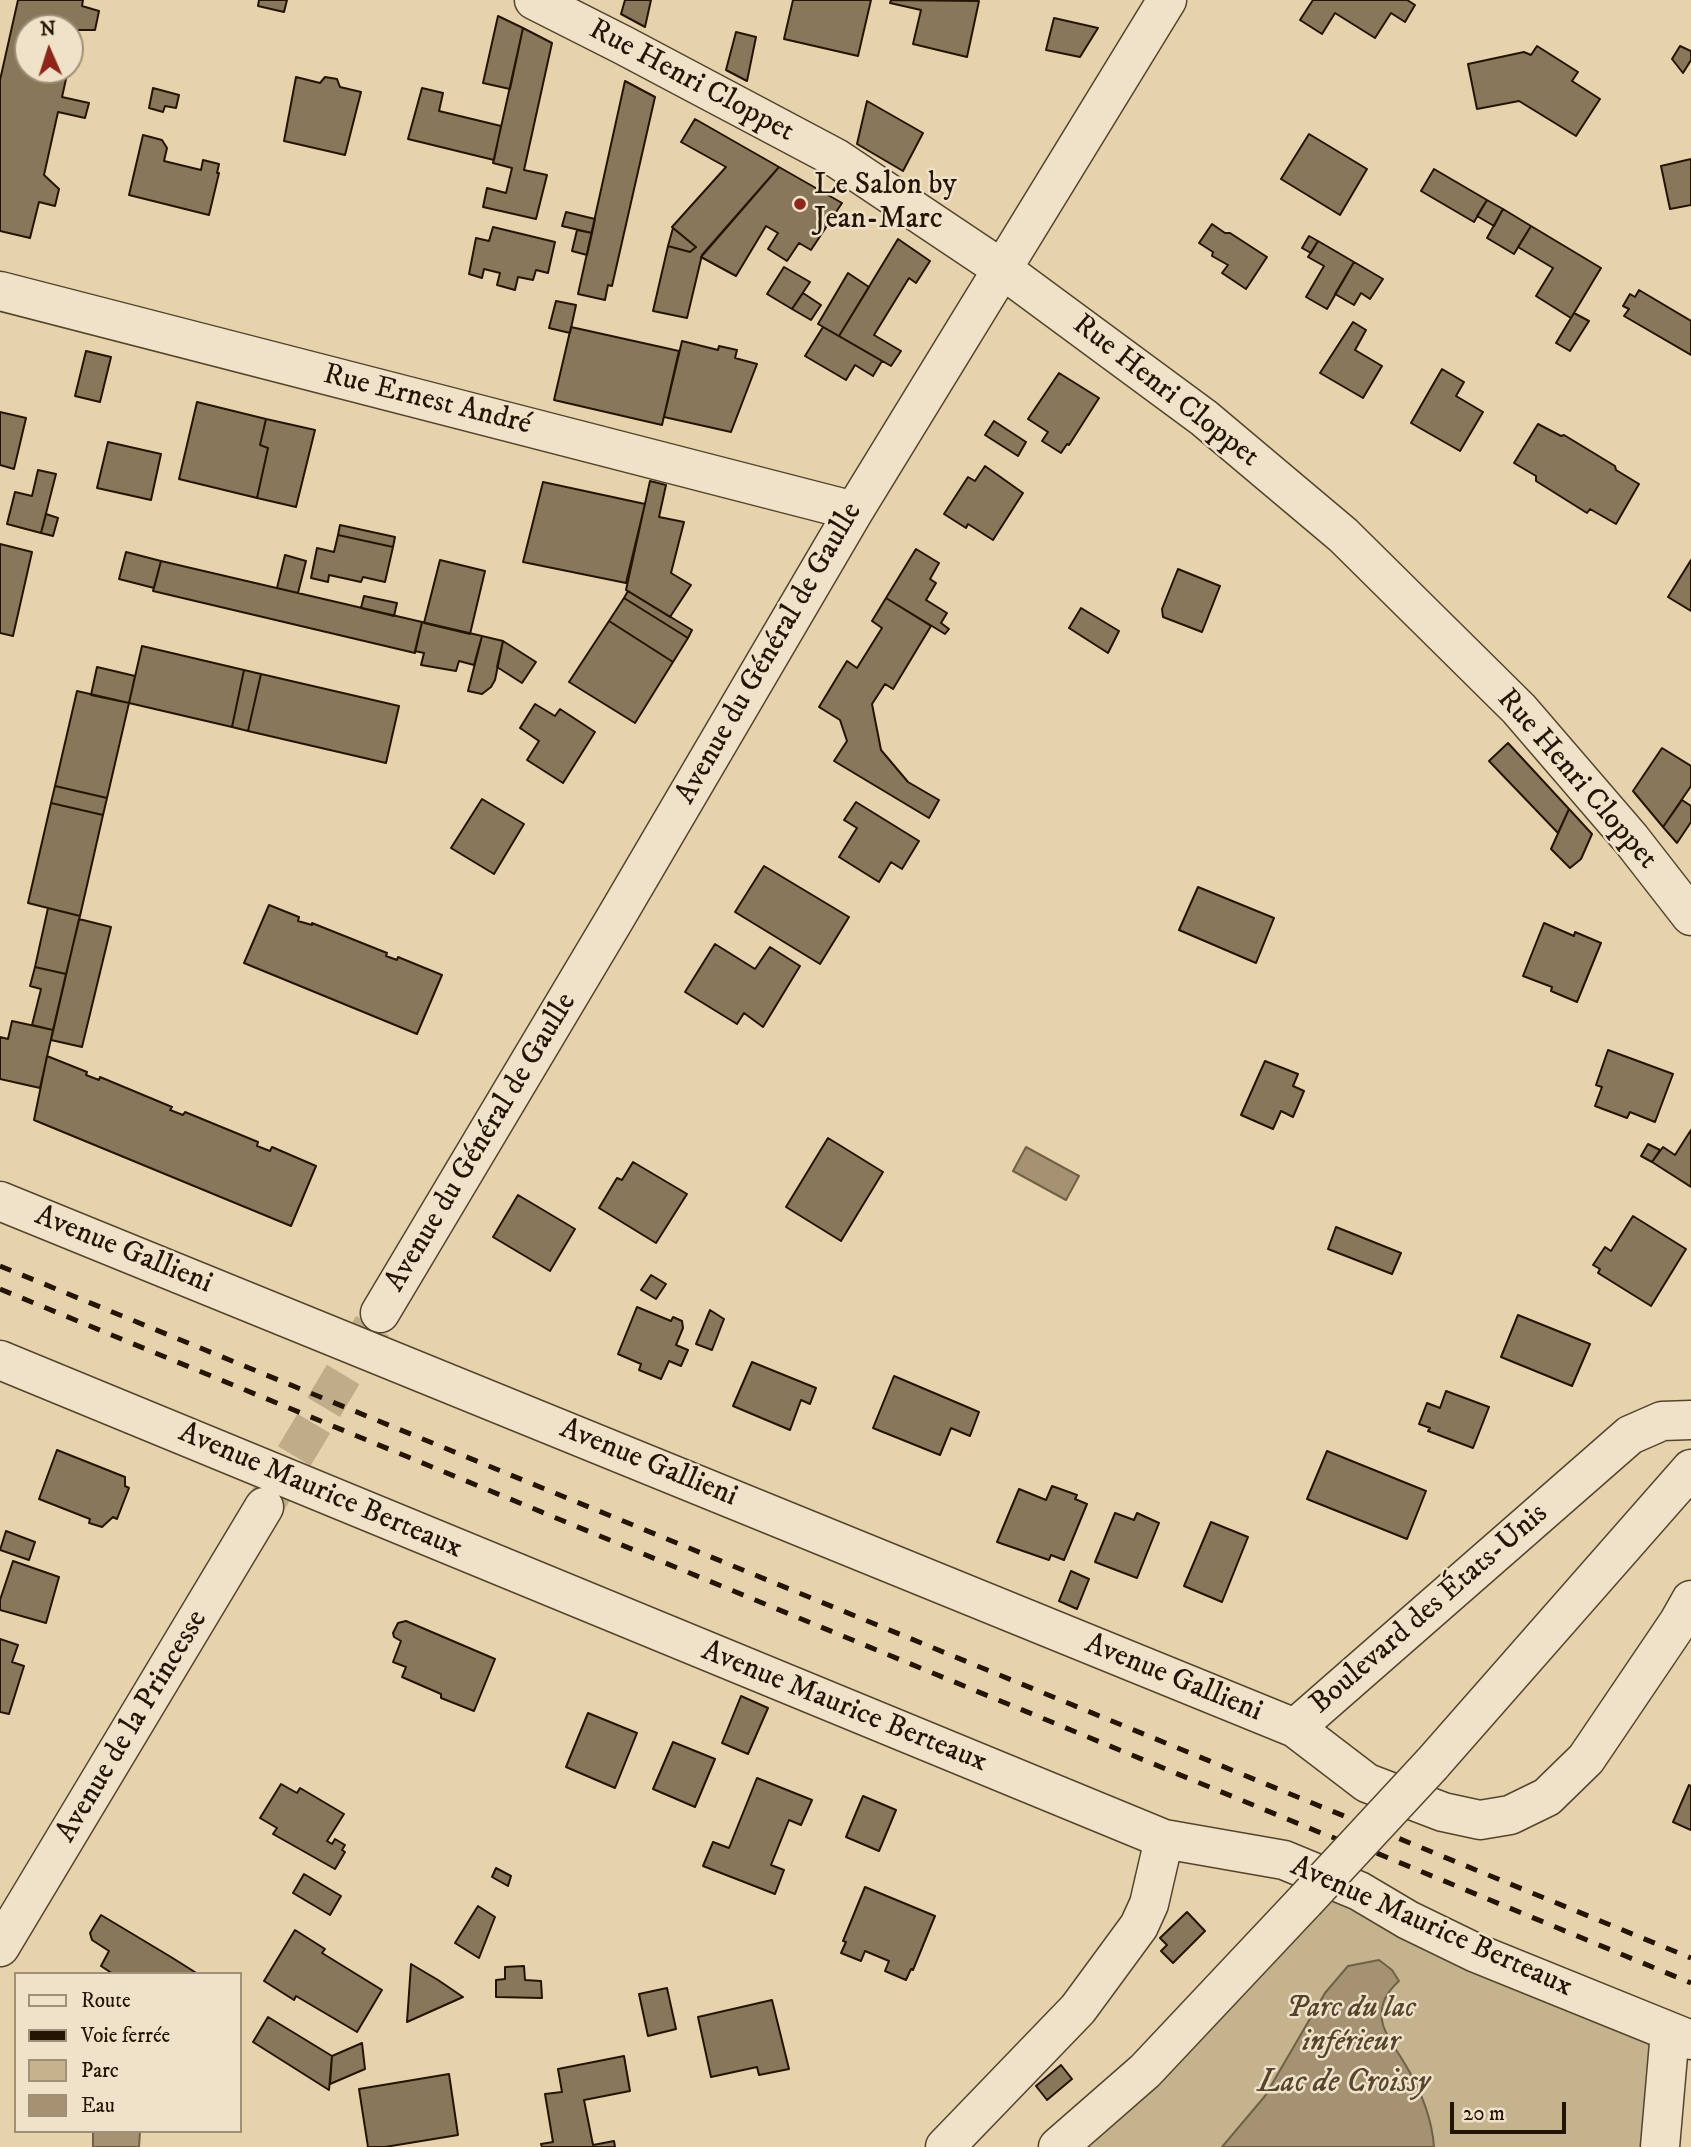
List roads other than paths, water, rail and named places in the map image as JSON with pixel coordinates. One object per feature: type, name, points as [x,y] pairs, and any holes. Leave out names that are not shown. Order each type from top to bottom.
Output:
[{"type":"street","name":"Rue Henri Cloppet","points":[[534,0],[836,158],[1002,269],[1204,418],[1343,535],[1518,709],[1631,839],[1691,916]]},
{"type":"street","name":"Avenue du Général de Gaulle","points":[[380,1313],[854,511],[1167,0]]},
{"type":"street","name":"Rue Ernest André","points":[[0,291],[854,511]]},
{"type":"street","name":"Avenue Gallieni","points":[[0,1201],[1295,1728]]},
{"type":"street","name":"Avenue Maurice Berteaux","points":[[0,1360],[1164,1839],[1284,1860],[1359,1891],[1408,1920],[1476,1953],[1680,2036]]},
{"type":"street","name":"Boulevard des États-Unis","points":[[1691,1420],[1662,1421],[1630,1435],[1295,1728],[1367,1783],[1443,1812],[1480,1820],[1510,1815],[1548,1797],[1586,1759],[1691,1600]]},
{"type":"street","points":[[1058,2147],[1145,2071],[1305,1901],[1432,1764],[1691,1469]]},
{"type":"street","name":"Avenue de la Princesse","points":[[0,1947],[264,1507]]},
{"type":"street","points":[[944,2147],[1078,2009],[1139,1926],[1149,1904],[1164,1839]]},
{"type":"street","points":[[1660,2147],[1680,2036]]},
{"type":"water","points":[[1026,1147],[1079,1176],[1066,1200],[1013,1171]]},
{"type":"water","name":"Lac de Croissy","points":[[1379,1960],[1392,1970],[1399,1981],[1384,2000],[1383,2025],[1420,2094],[1431,2125],[1434,2147],[1222,2147],[1265,2096],[1325,1993],[1348,1966]]},
{"type":"water","points":[[93,2133],[140,2133],[139,2147],[93,2147]]},
{"type":"tunnel","points":[[265,1505],[380,1313]]},
{"type":"railway","points":[[0,1266],[1691,1958]]},
{"type":"railway","points":[[0,1289],[1691,1983]]},
{"type":"place","name":"Le Salon by Jean-Marc","points":[[800,204]]},
{"type":"park label","name":"Parc du lac inférieur","points":[[1351,2027]]}]
